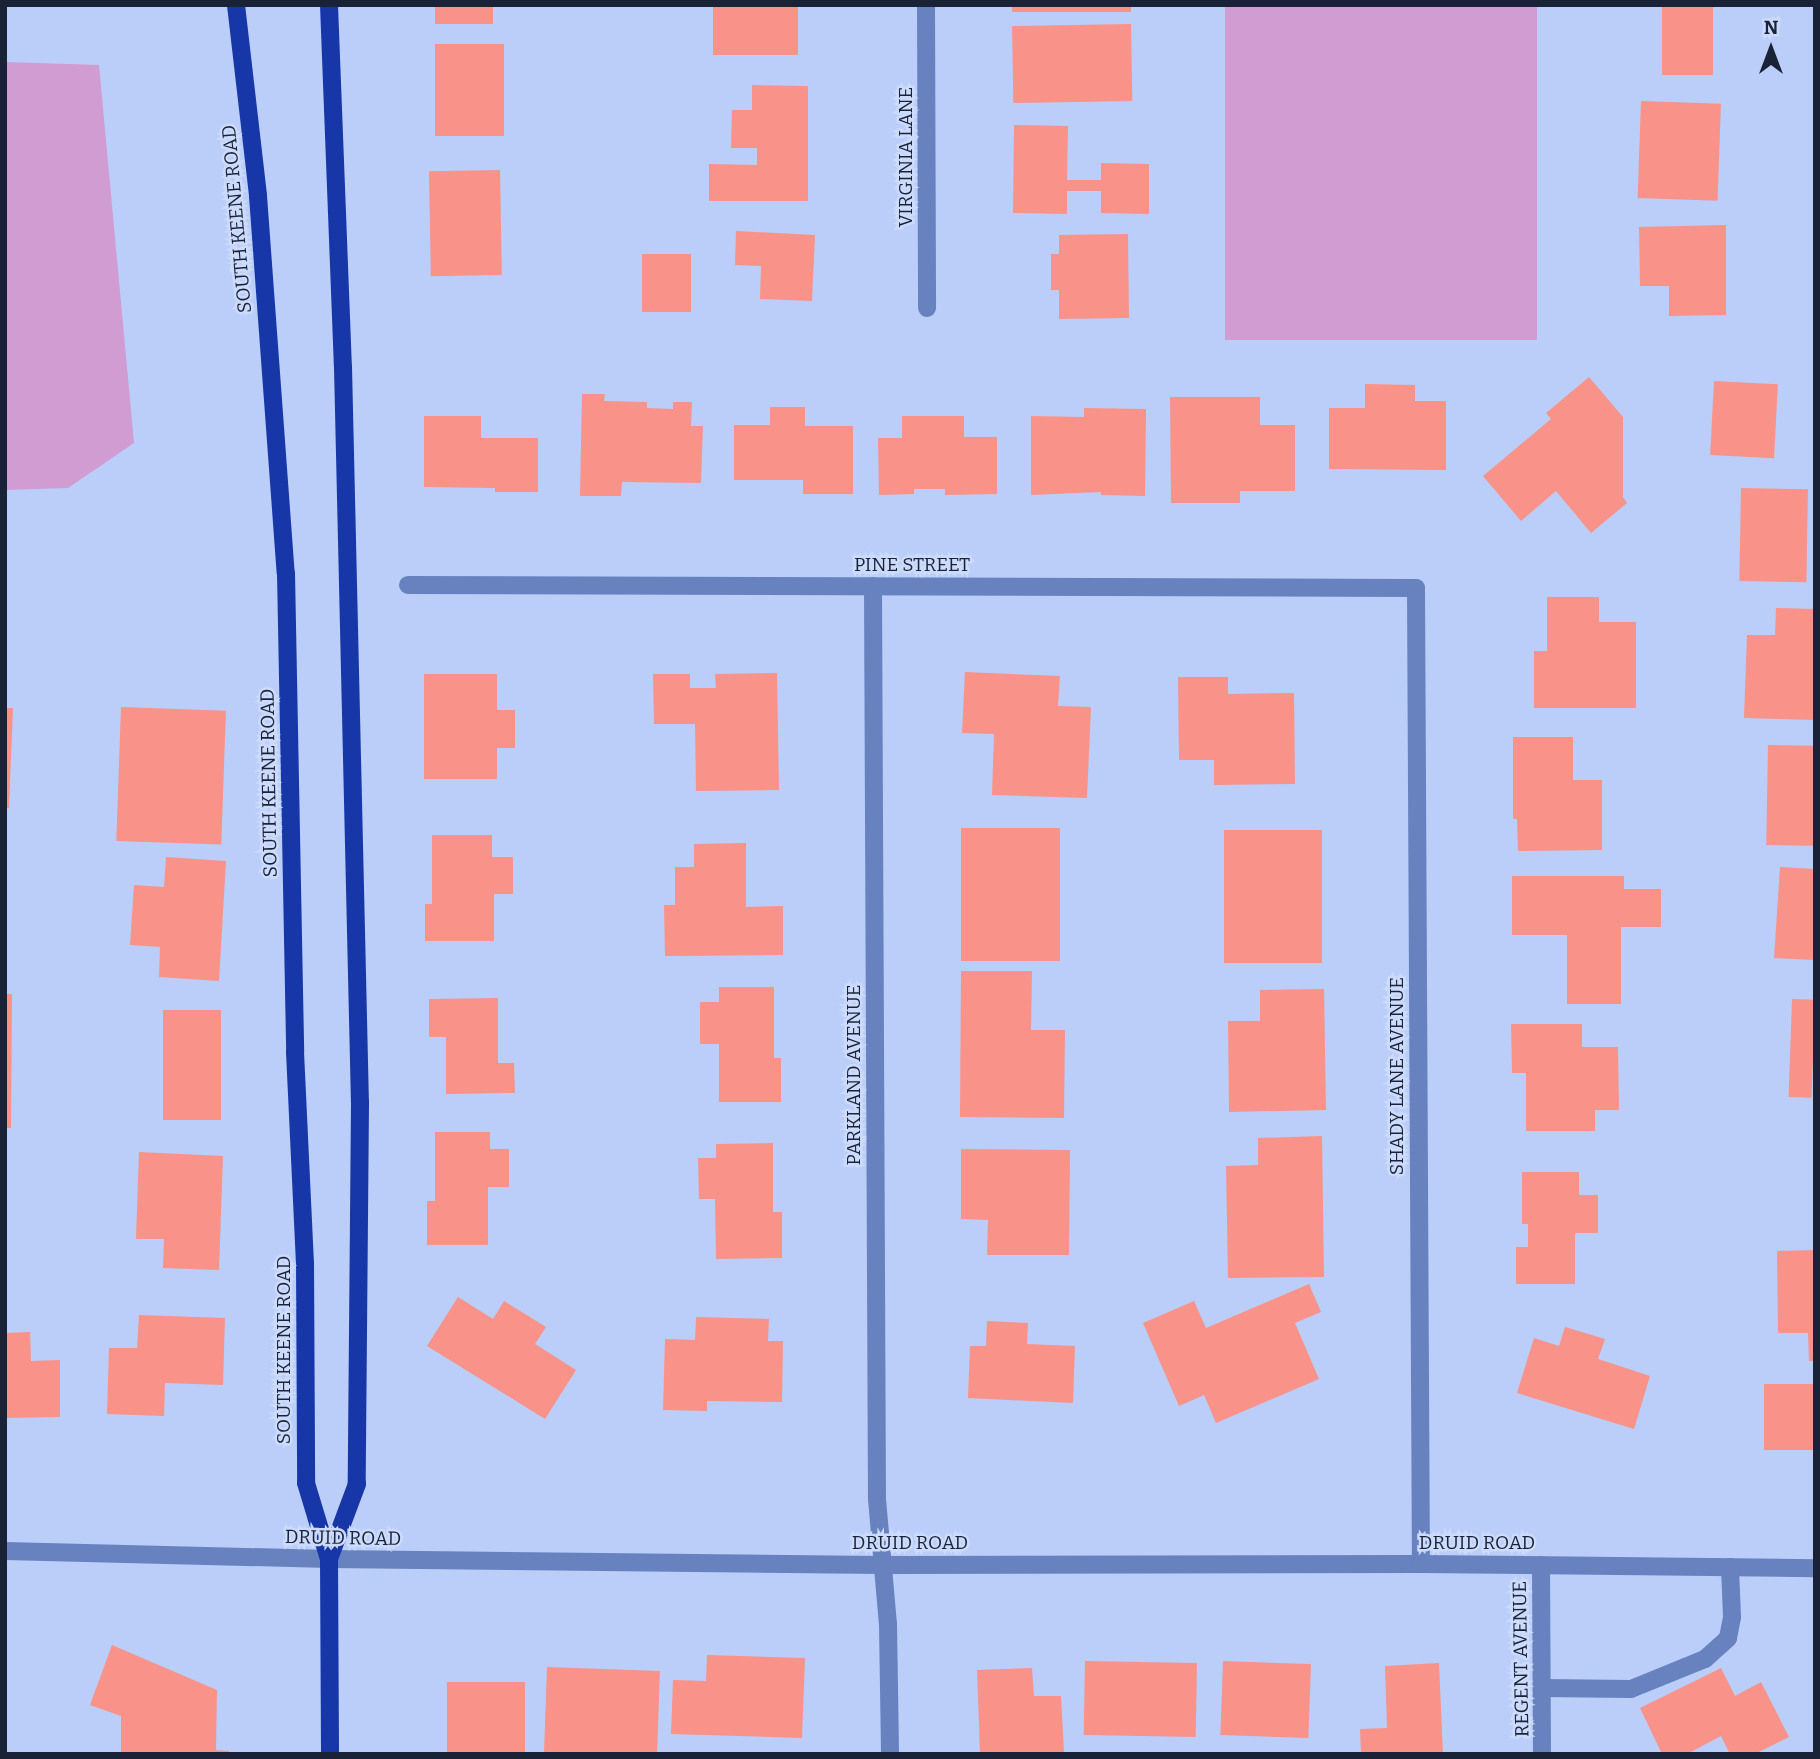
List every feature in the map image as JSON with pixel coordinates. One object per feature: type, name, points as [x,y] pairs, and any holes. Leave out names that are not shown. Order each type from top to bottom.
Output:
[{"type":"main road","name":"SOUTH KEENE ROAD","points":[[236,5],[258,196],[286,573],[295,1052],[305,1263],[306,1483],[329,1559],[330,1754]]},
{"type":"main road","name":"SOUTH KEENE ROAD","points":[[329,5],[332,36],[360,1103],[357,1484],[329,1559]]},
{"type":"main road","points":[[332,36],[337,5]]},
{"type":"street","name":"VIRGINIA LANE","points":[[926,5],[927,308]]},
{"type":"street","name":"PINE STREET","points":[[408,585],[1416,588]]},
{"type":"street","name":"PARKLAND AVENUE","points":[[873,586],[877,1499],[888,1624],[890,1754]]},
{"type":"street","name":"SHADY LANE AVENUE","points":[[1416,588],[1421,1564]]},
{"type":"street","name":"DRUID ROAD","points":[[5,1550],[329,1559],[882,1565],[1421,1564],[1815,1568]]},
{"type":"street","name":"REGENT AVENUE","points":[[1541,1565],[1542,1754]]},
{"type":"street","points":[[1542,1688],[1631,1689],[1705,1660],[1728,1638],[1732,1617],[1730,1567]]},
{"type":"shaded area","points":[[1225,5],[1537,5],[1537,340],[1225,340]]},
{"type":"shaded area","points":[[5,62],[99,65],[134,443],[68,488],[5,490]]},
{"type":"building","points":[[435,5],[493,5],[493,24],[435,24]]},
{"type":"building","points":[[713,5],[798,5],[798,55],[713,55]]},
{"type":"building","points":[[1012,5],[1131,5],[1131,12],[1012,12]]},
{"type":"building","points":[[1662,5],[1713,5],[1713,75],[1662,75]]},
{"type":"building","points":[[1131,24],[1132,101],[1013,103],[1012,26]]},
{"type":"building","points":[[435,44],[504,44],[504,136],[435,136]]},
{"type":"building","points":[[752,85],[808,86],[808,201],[709,201],[709,164],[757,165],[757,148],[731,148],[732,110],[752,110]]},
{"type":"building","points":[[1641,101],[1721,104],[1718,201],[1638,198]]},
{"type":"building","points":[[1014,125],[1068,126],[1067,180],[1101,180],[1101,163],[1149,164],[1149,214],[1101,213],[1101,191],[1067,191],[1067,214],[1013,213]]},
{"type":"building","points":[[500,170],[502,275],[431,276],[429,171]]},
{"type":"building","points":[[1726,225],[1726,315],[1669,316],[1669,286],[1640,286],[1639,227]]},
{"type":"building","points":[[736,231],[815,235],[812,301],[760,299],[761,266],[735,265]]},
{"type":"building","points":[[1128,234],[1129,318],[1059,319],[1059,290],[1051,290],[1051,254],[1059,254],[1059,235]]},
{"type":"building","points":[[642,254],[691,254],[691,312],[642,312]]},
{"type":"building","points":[[1589,377],[1623,417],[1623,497],[1627,503],[1591,533],[1556,491],[1521,521],[1483,476],[1551,419],[1546,413]]},
{"type":"building","points":[[1714,381],[1778,384],[1774,458],[1710,455]]},
{"type":"building","points":[[1365,384],[1415,385],[1415,401],[1446,401],[1446,470],[1329,469],[1329,408],[1365,408]]},
{"type":"building","points":[[582,394],[605,394],[604,401],[647,402],[647,408],[673,409],[673,402],[692,402],[691,426],[703,426],[701,483],[622,482],[621,496],[580,496]]},
{"type":"building","points":[[1170,397],[1260,397],[1260,425],[1295,425],[1295,491],[1240,491],[1240,503],[1171,503]]},
{"type":"building","points":[[770,407],[805,407],[805,426],[853,426],[853,494],[803,494],[803,480],[734,480],[734,425],[770,425]]},
{"type":"building","points":[[1084,408],[1146,409],[1145,496],[1101,495],[1101,492],[1031,495],[1031,416],[1084,417]]},
{"type":"building","points":[[424,416],[481,416],[481,438],[538,438],[538,492],[495,492],[495,488],[424,487]]},
{"type":"building","points":[[902,416],[964,416],[964,437],[997,437],[997,494],[945,495],[945,489],[914,489],[914,494],[879,495],[878,438],[902,438]]},
{"type":"building","points":[[1741,488],[1808,489],[1806,582],[1739,581]]},
{"type":"building","points":[[1547,597],[1599,597],[1599,622],[1636,622],[1636,708],[1534,708],[1534,651],[1547,651]]},
{"type":"building","points":[[1776,608],[1815,609],[1815,720],[1744,718],[1747,635],[1775,635]]},
{"type":"building","points":[[965,672],[1060,676],[1058,706],[1091,707],[1087,798],[992,795],[994,734],[962,733]]},
{"type":"building","points":[[777,673],[779,790],[696,791],[695,724],[654,724],[653,674],[690,674],[690,688],[716,688],[715,674]]},
{"type":"building","points":[[424,674],[497,674],[497,710],[515,710],[515,748],[497,748],[497,779],[424,779]]},
{"type":"building","points":[[1178,677],[1228,677],[1228,694],[1294,693],[1295,784],[1214,785],[1214,760],[1179,760]]},
{"type":"building","points":[[121,707],[226,711],[221,845],[116,841]]},
{"type":"building","points":[[5,708],[13,708],[9,808],[5,808]]},
{"type":"building","points":[[1513,737],[1573,737],[1573,780],[1602,780],[1602,850],[1518,851],[1517,819],[1513,819]]},
{"type":"building","points":[[1768,745],[1815,746],[1813,846],[1766,845]]},
{"type":"building","points":[[961,828],[1060,828],[1060,961],[961,961]]},
{"type":"building","points":[[1224,830],[1322,830],[1322,963],[1224,963]]},
{"type":"building","points":[[432,835],[492,835],[492,857],[513,857],[513,894],[494,894],[494,941],[425,941],[425,904],[432,904]]},
{"type":"building","points":[[746,843],[746,907],[783,906],[783,955],[665,956],[664,905],[675,905],[675,867],[694,867],[694,844]]},
{"type":"building","points":[[166,857],[226,861],[219,981],[159,977],[160,947],[130,945],[134,885],[164,887]]},
{"type":"building","points":[[1780,867],[1815,869],[1815,960],[1774,958]]},
{"type":"building","points":[[1512,876],[1624,876],[1624,889],[1661,889],[1661,927],[1621,927],[1621,1004],[1567,1004],[1567,935],[1512,935]]},
{"type":"building","points":[[961,971],[1032,971],[1031,1030],[1065,1030],[1064,1118],[960,1117]]},
{"type":"building","points":[[719,987],[774,987],[774,1058],[781,1058],[781,1102],[719,1102],[719,1044],[700,1044],[700,1002],[719,1002]]},
{"type":"building","points":[[1324,989],[1326,1110],[1229,1112],[1228,1021],[1260,1021],[1260,990]]},
{"type":"building","points":[[5,994],[12,994],[11,1128],[5,1128]]},
{"type":"building","points":[[498,998],[498,1063],[514,1063],[515,1093],[446,1094],[446,1037],[429,1037],[429,999]]},
{"type":"building","points":[[1792,999],[1815,1000],[1812,1098],[1789,1097]]},
{"type":"building","points":[[163,1010],[221,1010],[221,1120],[163,1120]]},
{"type":"building","points":[[1511,1024],[1582,1024],[1582,1047],[1618,1047],[1619,1110],[1595,1110],[1595,1131],[1526,1131],[1526,1073],[1512,1073]]},
{"type":"building","points":[[435,1132],[490,1132],[490,1149],[509,1149],[509,1187],[488,1187],[488,1245],[427,1245],[427,1201],[435,1201]]},
{"type":"building","points":[[1322,1136],[1324,1277],[1228,1278],[1226,1166],[1258,1165],[1258,1138]]},
{"type":"building","points":[[773,1143],[773,1212],[782,1212],[782,1258],[716,1259],[715,1199],[699,1199],[698,1158],[716,1158],[716,1144]]},
{"type":"building","points":[[961,1149],[1070,1150],[1069,1255],[987,1255],[988,1220],[961,1219]]},
{"type":"building","points":[[139,1152],[223,1156],[219,1270],[163,1268],[164,1239],[136,1239]]},
{"type":"building","points":[[1522,1172],[1579,1172],[1579,1195],[1598,1195],[1598,1233],[1575,1233],[1575,1284],[1516,1284],[1516,1247],[1528,1247],[1528,1224],[1522,1224]]},
{"type":"building","points":[[1815,1250],[1815,1361],[1809,1361],[1808,1333],[1778,1333],[1777,1251]]},
{"type":"building","points":[[1309,1284],[1321,1312],[1295,1323],[1319,1379],[1216,1423],[1204,1395],[1179,1406],[1143,1323],[1194,1301],[1206,1328]]},
{"type":"building","points":[[458,1297],[493,1319],[504,1301],[546,1327],[535,1344],[576,1370],[545,1419],[427,1346]]},
{"type":"building","points":[[139,1315],[225,1318],[223,1385],[165,1383],[164,1416],[107,1414],[109,1348],[137,1348]]},
{"type":"building","points":[[696,1317],[769,1319],[768,1341],[783,1341],[782,1402],[707,1401],[707,1411],[663,1410],[665,1339],[695,1340]]},
{"type":"building","points":[[987,1321],[1028,1323],[1027,1344],[1075,1346],[1073,1403],[968,1398],[970,1346],[986,1346]]},
{"type":"building","points":[[1565,1327],[1605,1339],[1598,1359],[1650,1376],[1634,1429],[1517,1393],[1534,1338],[1559,1346]]},
{"type":"building","points":[[30,1332],[31,1361],[60,1360],[60,1417],[5,1418],[5,1333]]},
{"type":"building","points":[[1764,1384],[1815,1384],[1815,1450],[1764,1450]]},
{"type":"building","points":[[112,1645],[217,1690],[216,1750],[229,1751],[229,1754],[121,1754],[121,1716],[90,1705]]},
{"type":"building","points":[[707,1655],[805,1658],[802,1738],[671,1734],[673,1680],[706,1681]]},
{"type":"building","points":[[1085,1661],[1197,1663],[1196,1737],[1084,1735]]},
{"type":"building","points":[[1223,1661],[1311,1664],[1308,1738],[1220,1735]]},
{"type":"building","points":[[1439,1663],[1443,1754],[1361,1754],[1360,1729],[1387,1728],[1385,1666]]},
{"type":"building","points":[[547,1667],[660,1671],[657,1754],[544,1754]]},
{"type":"building","points":[[1032,1668],[1034,1696],[1061,1696],[1064,1752],[980,1754],[977,1670]]},
{"type":"building","points":[[1721,1668],[1735,1696],[1761,1682],[1789,1737],[1755,1754],[1730,1754],[1721,1736],[1687,1754],[1662,1754],[1640,1708]]},
{"type":"building","points":[[447,1682],[525,1682],[525,1754],[447,1754]]}]
